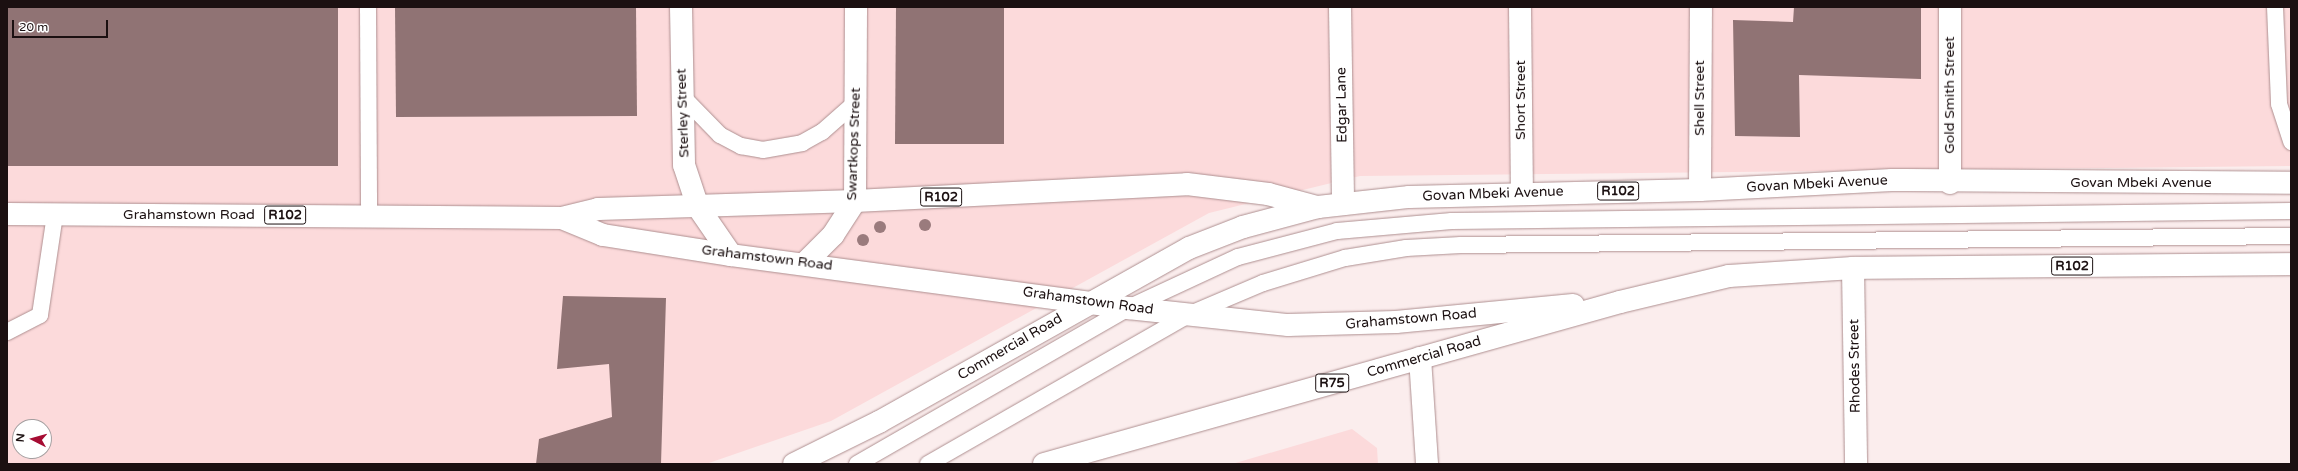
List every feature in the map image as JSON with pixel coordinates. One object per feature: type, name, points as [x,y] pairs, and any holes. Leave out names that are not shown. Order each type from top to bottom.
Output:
[{"type":"main road","name":"Sterley Street","points":[[681,7],[681,95],[684,165],[698,207],[731,255]]},
{"type":"main road","name":"Swartkops Street","points":[[805,263],[833,236],[856,201],[856,7]]},
{"type":"main road","name":"Edgar Lane","points":[[1340,7],[1343,204]]},
{"type":"main road","name":"Short Street","points":[[1520,7],[1522,193]]},
{"type":"main road","name":"Shell Street","points":[[1700,190],[1701,7]]},
{"type":"main road","name":"Gold Smith Street","points":[[1950,7],[1950,182]]},
{"type":"main road","name":"Govan Mbeki Avenue","points":[[1343,204],[1522,193],[1700,190],[1892,180],[1950,182],[2291,182]]},
{"type":"main road","name":"Grahamstown Road","points":[[7,214],[369,215],[562,218],[598,209],[856,201],[1187,184],[1268,194],[1318,207]]},
{"type":"main road","name":"Commercial Road","points":[[794,464],[898,412],[1087,302],[1214,237],[1318,207],[1343,204]]},
{"type":"main road","name":"Grahamstown Road","points":[[562,218],[603,235],[731,255],[805,263],[1128,308],[1288,325],[1344,326],[1620,302]]},
{"type":"main road","name":"R102","points":[[1620,302],[1729,276],[1853,268],[2291,264]]},
{"type":"main road","name":"Rhodes Street","points":[[1853,268],[1856,464]]},
{"type":"main road","name":"Commercial Road","points":[[1046,464],[1620,302]]},
{"type":"main road","points":[[1420,358],[1427,464]]},
{"type":"lane","points":[[368,7],[369,215]]},
{"type":"lane","points":[[2275,7],[2278,98],[2291,142]]},
{"type":"lane","points":[[681,95],[720,135],[741,146],[763,150],[802,143],[822,132],[856,102]]},
{"type":"lane","points":[[857,464],[1128,308],[1238,257],[1276,244],[1337,231],[1387,225],[2291,211]]},
{"type":"lane","points":[[7,332],[40,315],[55,215]]},
{"type":"lane","points":[[928,464],[1190,314],[1301,269],[1406,248],[2291,236]]},
{"type":"shaded area","points":[[7,7],[2291,7],[2291,166],[1360,176],[1209,213],[831,421],[706,464],[7,464]]},
{"type":"shaded area","points":[[1352,429],[1377,448],[1378,464],[1232,464]]},
{"type":"building","points":[[7,7],[338,7],[338,166],[7,166]]},
{"type":"building","points":[[395,7],[636,7],[637,116],[396,117]]},
{"type":"building","points":[[896,7],[1004,7],[1004,144],[895,144]]},
{"type":"building","points":[[1794,7],[1921,7],[1921,79],[1799,75],[1800,137],[1735,136],[1733,20],[1793,22]]},
{"type":"building","points":[[563,296],[666,298],[661,464],[536,464],[539,439],[612,417],[609,364],[557,369]]}]
